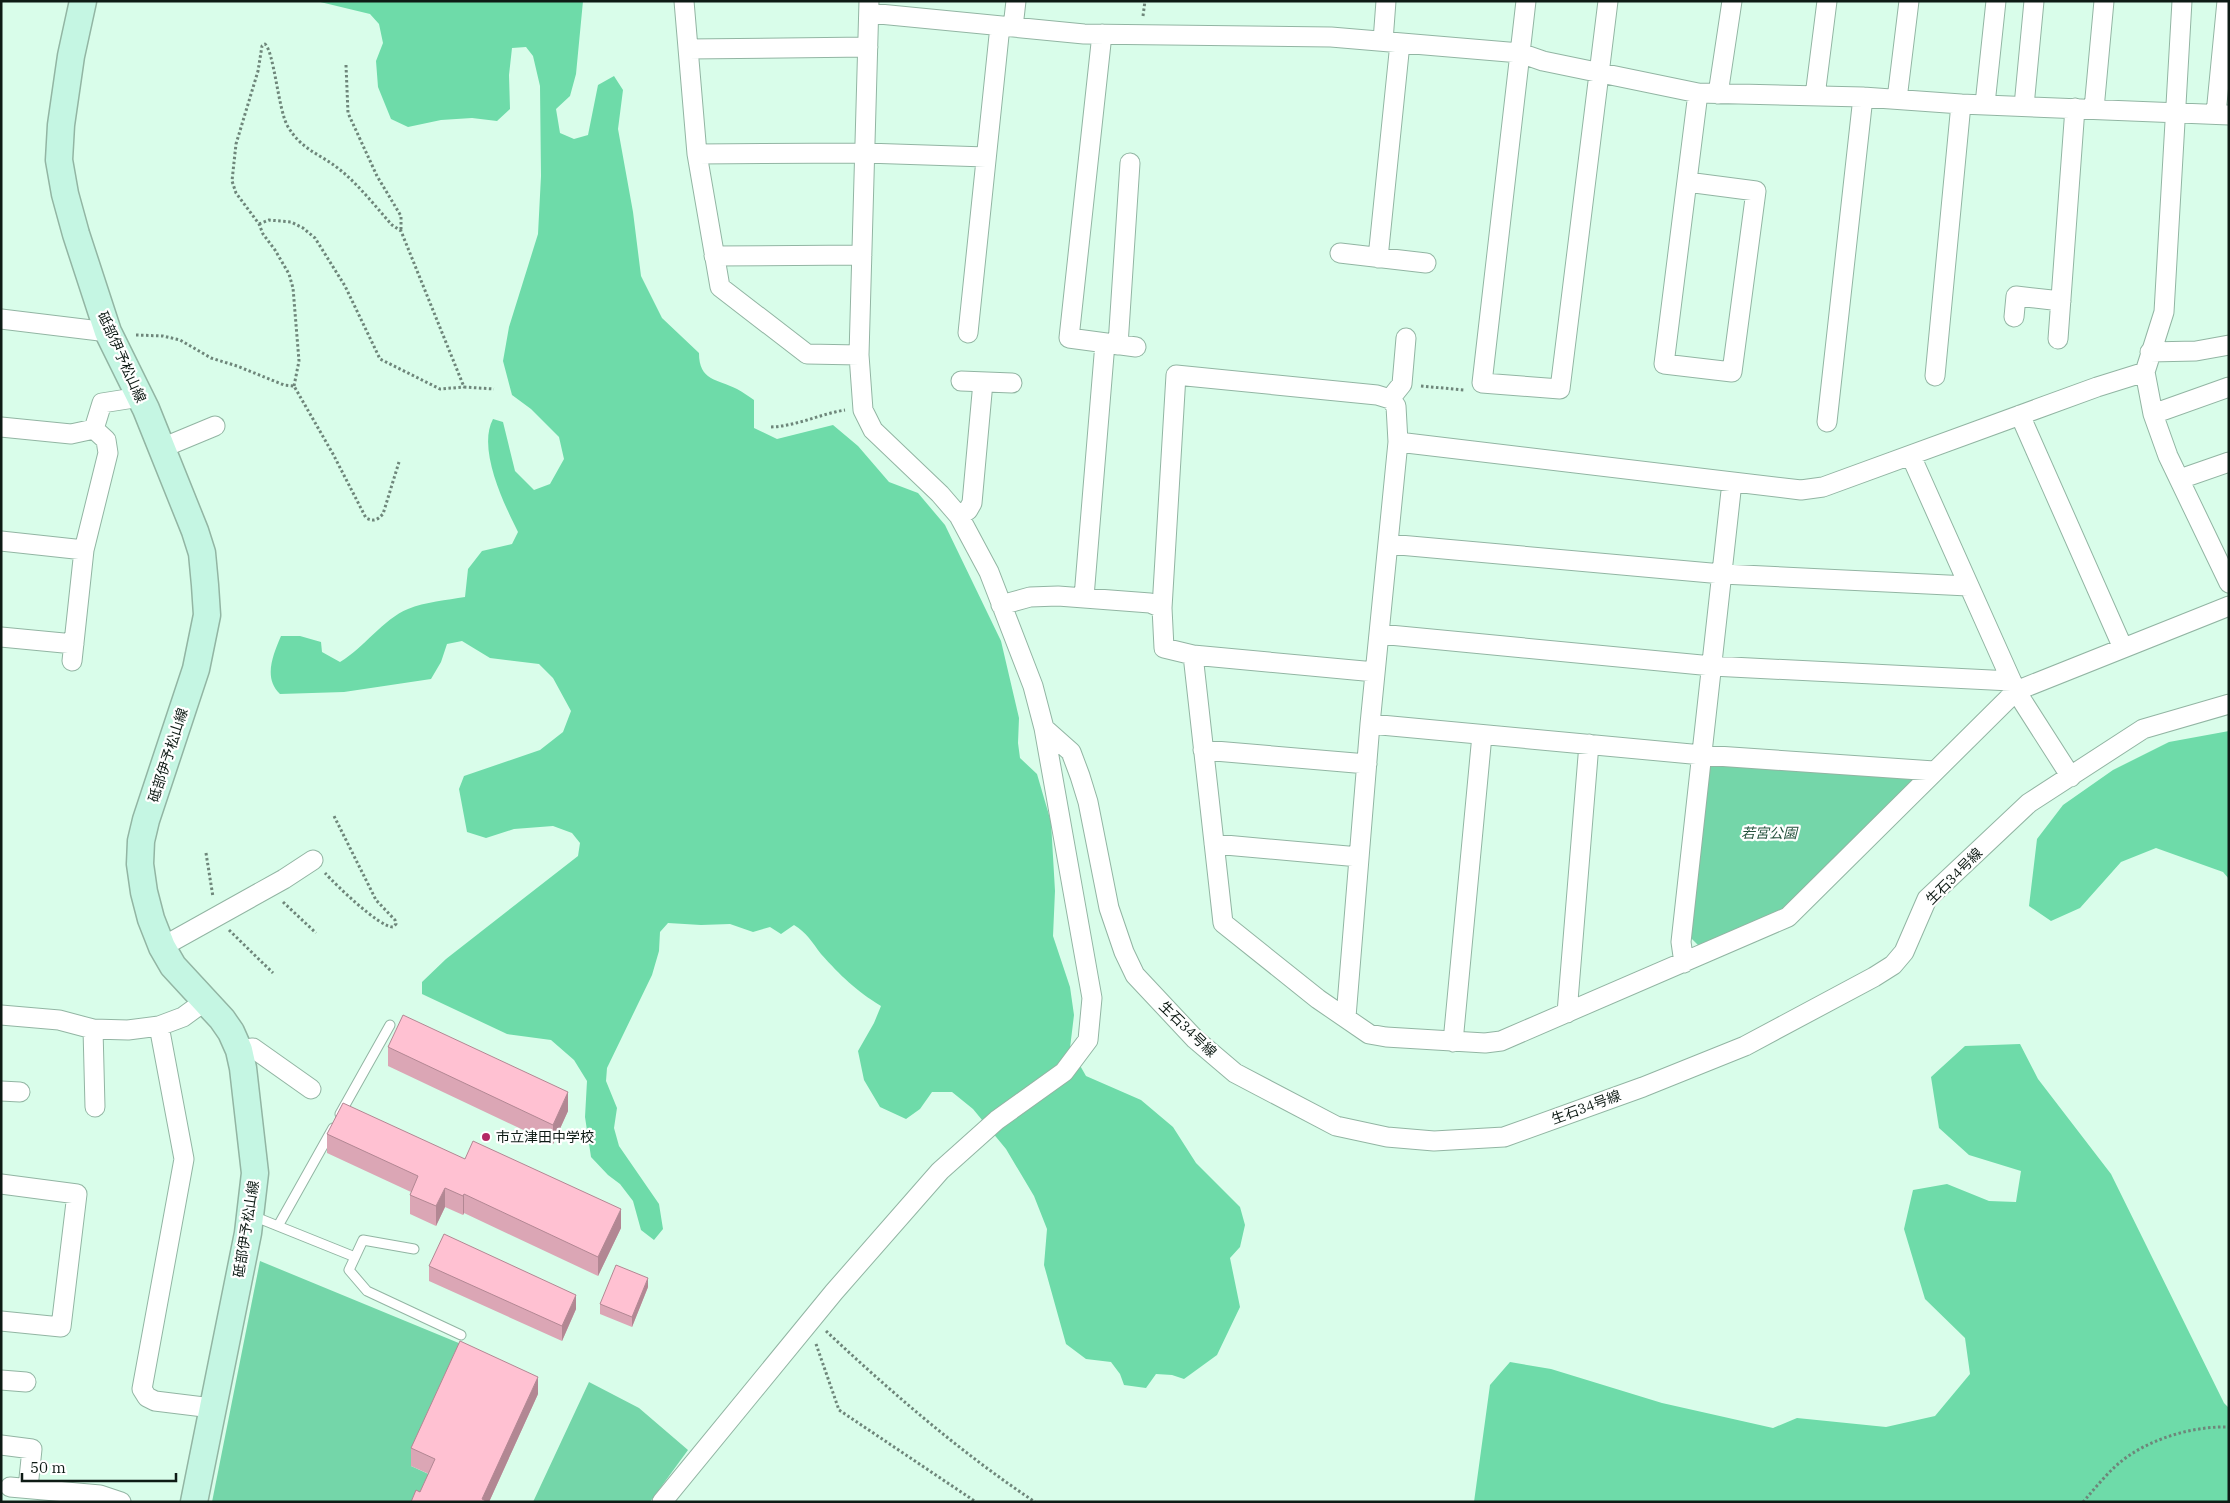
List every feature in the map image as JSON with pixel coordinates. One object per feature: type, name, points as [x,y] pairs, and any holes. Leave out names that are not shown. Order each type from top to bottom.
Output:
[{"type":"main road","name":"砥部伊予松山線","points":[[83,1],[71,56],[61,125],[59,160],[76,234],[109,335],[140,397],[195,531],[202,553],[207,615],[196,669],[146,820],[141,842],[140,864],[144,892],[162,947],[173,966],[231,1032],[239,1050],[243,1068],[255,1173],[251,1215],[194,1502]]},
{"type":"street","points":[[684,1],[697,154],[720,286],[808,354],[859,355]]},
{"type":"street","points":[[968,333],[986,157],[1006,27],[1016,1]]},
{"type":"street","points":[[1378,258],[1391,42],[1386,1]]},
{"type":"street","points":[[1526,1],[1482,383],[1560,390],[1608,1]]},
{"type":"street","points":[[1718,94],[1732,1]]},
{"type":"street","points":[[1815,96],[1827,1]]},
{"type":"street","points":[[1897,99],[1909,1]]},
{"type":"street","points":[[1985,104],[1996,1]]},
{"type":"street","points":[[2024,106],[2034,1]]},
{"type":"street","points":[[2094,109],[2104,1]]},
{"type":"street","points":[[2182,1],[2164,312],[2145,372],[2153,414],[2180,479],[2224,560],[2229,583]]},
{"type":"street","points":[[662,1502],[811,1321],[940,1171],[997,1120],[1064,1072],[1088,1040],[1092,998],[1044,728],[1033,686],[989,572],[959,516],[940,494],[873,430],[863,410],[859,355],[869,7],[1006,27],[1102,34],[1331,37],[1520,54],[1599,73],[1698,93],[1863,97],[1961,104],[2222,115],[2227,1]]},
{"type":"street","points":[[1102,34],[1069,338],[1120,345]]},
{"type":"street","points":[[688,49],[868,47]]},
{"type":"street","points":[[1687,182],[1756,191],[1732,372],[1664,364],[1698,93]]},
{"type":"street","points":[[1827,422],[1863,97]]},
{"type":"street","points":[[1935,376],[1961,104]]},
{"type":"street","points":[[2058,339],[2075,108]]},
{"type":"street","points":[[697,154],[865,153],[986,157]]},
{"type":"street","points":[[1084,598],[1120,345],[1130,163]]},
{"type":"street","points":[[1340,253],[1426,263]]},
{"type":"street","points":[[714,256],[862,255]]},
{"type":"street","points":[[2014,317],[2016,296],[2061,301]]},
{"type":"street","points":[[1,319],[109,335]]},
{"type":"street","points":[[1390,399],[1402,384],[1406,338]]},
{"type":"street","points":[[2150,352],[2196,351],[2229,345]]},
{"type":"street","points":[[1398,442],[1801,490],[1823,487],[2020,415],[2145,372]]},
{"type":"street","points":[[1346,1017],[1370,724],[1376,672],[1398,442],[1396,406],[1390,399],[1376,395],[1176,375],[1162,608],[1164,648],[1193,655],[1376,672]]},
{"type":"street","points":[[961,381],[1012,384]]},
{"type":"street","points":[[959,516],[968,510],[972,503],[983,382]]},
{"type":"street","points":[[2153,414],[2229,387]]},
{"type":"street","points":[[94,429],[102,403],[140,397]]},
{"type":"street","points":[[2020,415],[2123,648]]},
{"type":"street","points":[[1,426],[71,434],[94,429]]},
{"type":"street","points":[[162,448],[216,426]]},
{"type":"street","points":[[1,637],[73,653],[84,550],[108,454],[106,440],[94,429]]},
{"type":"street","points":[[1911,456],[2013,686],[2071,777]]},
{"type":"street","points":[[2180,479],[2229,462]]},
{"type":"street","points":[[1684,963],[1681,942],[1732,482]]},
{"type":"street","points":[[1,541],[84,550]]},
{"type":"street","points":[[1388,544],[1722,574],[1968,586]]},
{"type":"street","points":[[1001,605],[1030,597],[1058,596],[1150,603],[1162,608]]},
{"type":"street","points":[[1379,634],[1712,666],[2013,686],[2123,648],[2229,606]]},
{"type":"street","points":[[1193,655],[1223,923],[1318,999],[1369,1034],[1386,1038],[1453,1042],[1485,1043],[1501,1041],[1788,917],[1934,771],[2013,686]]},
{"type":"street","name":"生石34号線","points":[[1044,728],[1071,752],[1088,802],[1109,908],[1124,952],[1135,975],[1195,1039],[1235,1073],[1336,1126],[1387,1137],[1434,1142],[1504,1137],[1643,1087],[1745,1046],[1874,977],[1893,965],[1904,952],[1927,899],[2029,803],[2143,729],[2229,704]]},
{"type":"street","points":[[1370,724],[1702,754],[1934,771]]},
{"type":"street","points":[[1453,1042],[1482,734]]},
{"type":"street","points":[[1567,1013],[1590,744]]},
{"type":"street","points":[[1203,750],[1367,764]]},
{"type":"street","points":[[1214,844],[1359,857]]},
{"type":"street","points":[[162,947],[267,888],[312,860]]},
{"type":"street","points":[[1,1015],[59,1020],[93,1029],[128,1030],[159,1026],[183,1017],[205,1001]]},
{"type":"street","points":[[159,1026],[184,1159],[142,1389],[147,1397],[155,1401],[212,1408]]},
{"type":"street","points":[[93,1029],[96,1107]]},
{"type":"street","points":[[239,1050],[253,1048],[310,1089]]},
{"type":"street","points":[[1,1079],[2,1075]]},
{"type":"street","points":[[1,1184],[77,1194],[61,1326],[1,1321]]},
{"type":"street","points":[[1,1380],[26,1382]]},
{"type":"street","points":[[1,1445],[32,1450],[19,1488],[100,1494],[121,1502]]},
{"type":"lane","points":[[278,1226],[390,1025]]},
{"type":"lane","points":[[251,1215],[355,1257]]},
{"type":"lane","points":[[414,1249],[363,1240],[348,1270],[367,1291],[461,1335]]},
{"type":"path","points":[[399,462],[383,514],[378,519],[372,521],[366,518],[333,454],[294,386],[299,362],[293,288],[289,274],[263,234],[259,224],[236,193],[232,181],[236,144],[258,71],[262,46],[265,44],[271,53],[282,112],[296,138],[311,152],[339,168],[392,225],[401,231]]},
{"type":"path","points":[[346,64],[348,113],[377,176],[401,216],[401,231],[464,387]]},
{"type":"path","points":[[259,224],[269,220],[290,222],[304,228],[315,238],[345,286],[380,359],[440,389],[464,387],[494,389]]},
{"type":"path","points":[[109,335],[146,334],[180,340],[210,358],[237,366],[284,385],[294,386]]},
{"type":"path","points":[[1402,384],[1478,392],[1482,383]]},
{"type":"path","points":[[771,427],[787,426],[830,412],[863,410]]},
{"type":"path","points":[[312,860],[346,894],[385,924],[393,927],[396,924],[396,920],[376,900],[334,816]]},
{"type":"path","points":[[267,888],[316,932]]},
{"type":"path","points":[[811,1321],[839,1410],[976,1502]]},
{"type":"path","points":[[811,1321],[922,1416],[999,1478],[1034,1502]]},
{"type":"path","points":[[2083,1502],[2110,1472],[2133,1453],[2171,1435],[2195,1429],[2229,1426]]},
{"type":"green space","points":[[316,1],[583,1],[576,74],[570,96],[556,109],[560,133],[574,139],[588,135],[598,85],[614,76],[623,90],[618,129],[633,212],[641,276],[662,318],[699,353],[702,369],[706,374],[716,381],[739,390],[754,400],[754,428],[777,439],[833,425],[858,446],[889,482],[918,493],[945,525],[1001,641],[1019,718],[1018,743],[1020,758],[1037,774],[1051,822],[1055,891],[1053,936],[1070,987],[1074,1015],[1070,1048],[1086,1076],[1141,1100],[1173,1127],[1196,1163],[1240,1207],[1245,1225],[1240,1247],[1230,1258],[1240,1307],[1217,1355],[1184,1379],[1172,1375],[1156,1374],[1146,1388],[1124,1385],[1120,1374],[1111,1362],[1086,1359],[1066,1344],[1044,1265],[1047,1229],[1034,1196],[1006,1149],[973,1109],[952,1092],[932,1092],[920,1109],[906,1119],[880,1107],[864,1080],[858,1051],[874,1023],[881,1006],[842,976],[806,935],[794,925],[781,934],[770,927],[753,932],[730,924],[668,923],[660,932],[659,951],[652,975],[607,1068],[606,1081],[617,1108],[614,1128],[619,1146],[659,1204],[663,1229],[654,1240],[641,1230],[633,1201],[620,1184],[608,1175],[591,1157],[585,1117],[587,1081],[574,1060],[551,1040],[507,1034],[422,994],[422,982],[446,959],[578,856],[580,843],[572,833],[553,826],[514,829],[486,838],[467,832],[459,789],[464,776],[540,750],[563,732],[571,711],[553,678],[539,664],[490,658],[462,641],[447,644],[441,662],[431,679],[344,692],[280,694],[272,681],[271,666],[281,636],[300,636],[321,642],[322,652],[340,662],[382,626],[408,609],[465,597],[468,569],[482,551],[512,544],[518,532],[500,492],[490,461],[489,431],[493,419],[503,422],[515,471],[534,490],[550,484],[564,459],[559,437],[531,409],[512,395],[503,361],[509,327],[538,234],[541,176],[540,86],[533,56],[526,47],[512,48],[509,75],[510,109],[497,121],[472,118],[441,120],[408,127],[391,119],[378,87],[376,61],[383,43],[379,24],[370,14]]},
{"type":"green space","points":[[2229,731],[2229,879],[2223,872],[2156,848],[2121,862],[2080,908],[2051,921],[2029,906],[2037,839],[2063,805],[2113,770],[2169,742]]},
{"type":"green space","name":"若宮公園","points":[[1709,760],[1922,776],[1779,915],[1700,947],[1689,936]]},
{"type":"green space","points":[[2020,1044],[2038,1079],[2111,1174],[2224,1403],[2229,1408],[2229,1502],[1474,1502],[1490,1385],[1510,1362],[1551,1369],[1662,1403],[1773,1428],[1797,1418],[1886,1427],[1935,1416],[1970,1374],[1965,1338],[1925,1299],[1904,1229],[1913,1190],[1947,1184],[1989,1201],[2016,1202],[2021,1171],[1969,1155],[1939,1128],[1931,1077],[1965,1046]]},
{"type":"green space","points":[[260,1261],[466,1346],[411,1466],[435,1477],[424,1502],[212,1502]]},
{"type":"green space","points":[[589,1382],[639,1408],[688,1450],[650,1502],[533,1502]]},
{"type":"building","points":[[403,1015],[568,1092],[553,1125],[388,1047]]},
{"type":"building","points":[[343,1103],[465,1159],[473,1141],[621,1209],[598,1257],[464,1194],[463,1196],[445,1188],[436,1206],[410,1195],[418,1176],[327,1134]]},
{"type":"building","points":[[444,1234],[576,1295],[562,1326],[429,1266]]},
{"type":"building","points":[[616,1265],[648,1278],[632,1317],[600,1304]]},
{"type":"building","points":[[460,1341],[538,1377],[482,1499],[488,1502],[411,1502],[416,1490],[420,1492],[435,1459],[411,1448]]},
{"type":"place","name":"市立津田中学校","points":[[486,1137]]}]
